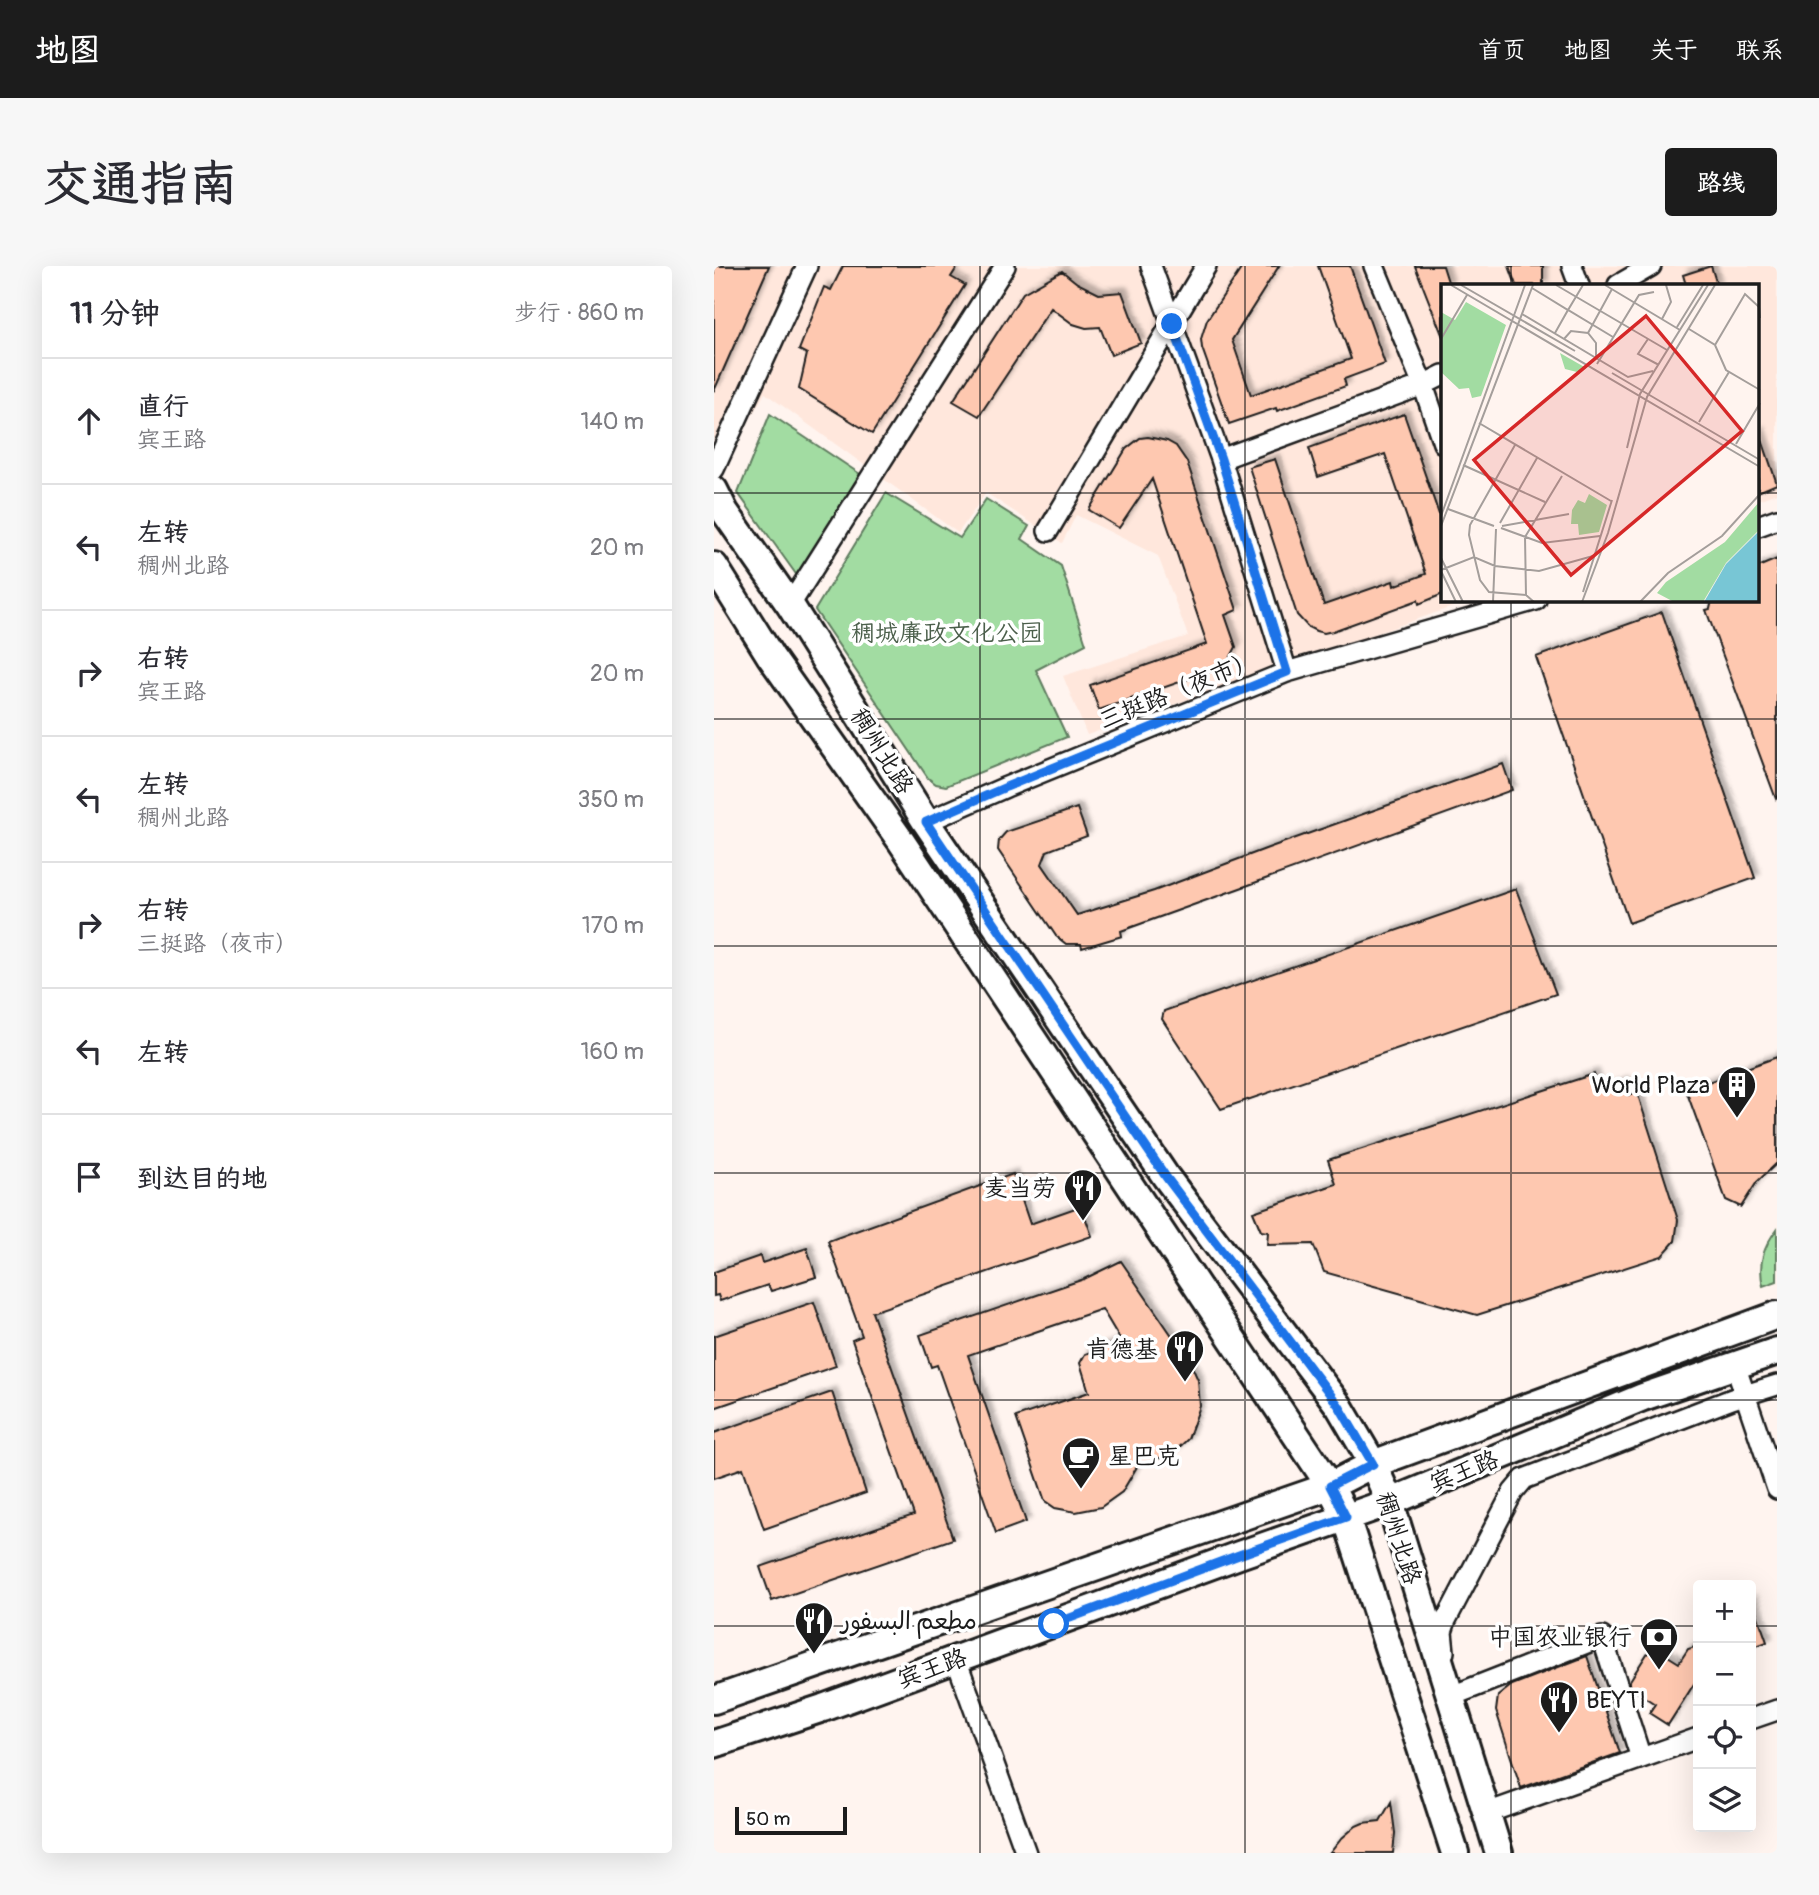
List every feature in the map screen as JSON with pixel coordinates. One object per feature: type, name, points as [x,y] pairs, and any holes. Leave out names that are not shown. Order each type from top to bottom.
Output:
[{"type":"main road","name":"稠州北路","points":[[714,490],[726,512],[790,605],[926,822],[1166,1177],[1339,1406],[1373,1464],[1390,1502],[1499,1853]]},
{"type":"main road","name":"稠州北路","points":[[714,566],[771,657],[901,841],[1330,1486],[1346,1517],[1455,1853]]},
{"type":"main road","name":"宾王路","points":[[714,1700],[1330,1486],[1373,1464],[1777,1315]]},
{"type":"main road","name":"宾王路","points":[[714,1744],[1390,1502],[1643,1397],[1777,1351]]},
{"type":"street","points":[[714,469],[807,266]]},
{"type":"street","points":[[790,605],[1005,266]]},
{"type":"street","points":[[1151,266],[1221,459],[1287,672]]},
{"type":"street","points":[[1048,531],[1206,266]]},
{"type":"street","points":[[1374,266],[1423,385],[1441,437]]},
{"type":"street","points":[[1572,266],[1579,284]]},
{"type":"street","points":[[1620,284],[1651,266]]},
{"type":"street","points":[[1221,459],[1441,376]]},
{"type":"street","points":[[1759,526],[1777,519]]},
{"type":"street","name":"三挺路（夜市）","points":[[926,822],[1287,672],[1498,606],[1523,602]]},
{"type":"street","points":[[1735,1365],[1777,1489]]},
{"type":"street","points":[[1641,1758],[1602,1637],[1449,1697],[1442,1632],[1446,1620],[1518,1484],[1524,1479],[1745,1395],[1774,1390]]},
{"type":"street","points":[[956,1659],[1026,1853]]},
{"type":"street","points":[[1756,1717],[1777,1710]]},
{"type":"street","points":[[1487,1813],[1693,1740]]},
{"type":"shaded area","points":[[714,266],[1777,266],[1777,493],[1759,500],[1759,284],[1441,284],[1441,602],[1466,602],[1087,735],[1063,676],[1188,636],[1158,556],[1076,515],[1062,543],[986,493],[958,533],[765,393],[742,432],[714,443]]},
{"type":"green space","points":[[770,414],[860,474],[798,577],[738,493]]},
{"type":"green space","name":"稠城廉政文化公园","points":[[886,493],[960,538],[986,499],[1029,526],[1022,539],[1061,566],[1086,644],[1036,670],[1067,737],[946,786],[936,784],[928,778],[815,610]]},
{"type":"green space","points":[[1777,1229],[1777,1281],[1763,1286],[1763,1256]]},
{"type":"building","points":[[714,266],[769,266],[714,391]]},
{"type":"building","points":[[843,266],[958,266],[951,277],[965,285],[872,434],[799,389],[807,354],[799,350],[824,287],[831,290]]},
{"type":"building","points":[[1243,266],[1279,266],[1232,340],[1251,395],[1351,359],[1318,266],[1350,266],[1385,364],[1344,379],[1346,386],[1277,411],[1276,408],[1229,424],[1201,339],[1207,320]]},
{"type":"building","points":[[1415,266],[1443,266],[1449,284],[1441,284],[1441,332]]},
{"type":"building","points":[[1509,266],[1543,266],[1543,284],[1516,284]]},
{"type":"building","points":[[1711,266],[1717,284],[1686,284],[1683,275]]},
{"type":"building","points":[[1062,271],[1077,283],[1099,294],[1122,292],[1141,343],[1111,355],[1100,327],[1086,328],[1073,324],[1051,308],[979,416],[953,401],[1023,293]]},
{"type":"building","points":[[1404,414],[1441,520],[1441,595],[1419,604],[1418,600],[1324,633],[1308,627],[1297,615],[1249,467],[1275,459],[1324,605],[1393,581],[1394,586],[1426,574],[1385,454],[1318,477],[1309,448]]},
{"type":"building","points":[[1759,431],[1777,484],[1759,492]]},
{"type":"building","points":[[1148,437],[1176,446],[1187,462],[1237,610],[1225,615],[1236,647],[1226,666],[1099,710],[1090,685],[1207,644],[1152,479],[1119,528],[1089,510],[1126,449],[1140,438]]},
{"type":"building","points":[[1777,559],[1776,799],[1706,610],[1710,609],[1712,602],[1759,602],[1759,567]]},
{"type":"building","points":[[1662,612],[1755,878],[1629,923],[1536,657]]},
{"type":"building","points":[[1503,764],[1512,790],[1121,931],[1122,936],[1082,948],[1081,944],[1066,944],[1056,936],[998,850],[999,840],[1006,832],[1077,808],[1087,836],[1047,851],[1042,864],[1077,915],[1154,891]]},
{"type":"building","points":[[1516,889],[1556,994],[1221,1109],[1162,1019],[1164,1011]]},
{"type":"building","name":"World Plaza","points":[[1777,1057],[1777,1163],[1757,1182],[1741,1207],[1726,1200],[1686,1090]]},
{"type":"building","points":[[1594,1074],[1599,1090],[1624,1081],[1629,1095],[1637,1092],[1678,1220],[1675,1241],[1662,1256],[1477,1315],[1324,1272],[1313,1244],[1267,1245],[1268,1232],[1261,1231],[1253,1212],[1336,1184],[1328,1160]]},
{"type":"building","points":[[1013,1174],[1030,1224],[1081,1206],[1092,1236],[872,1312],[953,1539],[772,1601],[760,1567],[914,1515],[852,1340],[862,1336],[828,1241]]},
{"type":"building","points":[[807,1248],[816,1277],[771,1291],[768,1285],[720,1301],[718,1295],[714,1296],[714,1272],[760,1256],[762,1263]]},
{"type":"building","points":[[1121,1261],[1190,1362],[1198,1380],[1200,1406],[1188,1439],[1172,1454],[1138,1465],[1122,1492],[1101,1507],[1076,1512],[1055,1508],[1045,1501],[1016,1417],[1089,1392],[1080,1363],[1085,1354],[1121,1341],[1102,1309],[968,1355],[1026,1522],[996,1533],[937,1365],[931,1367],[920,1335],[1084,1279]]},
{"type":"building","points":[[814,1302],[836,1366],[714,1408],[714,1336]]},
{"type":"building","points":[[832,1392],[866,1493],[764,1529],[743,1468],[714,1478],[714,1433]]},
{"type":"building","points":[[1756,1611],[1767,1642],[1756,1646]]},
{"type":"building","points":[[1652,1646],[1679,1663],[1688,1649],[1693,1648],[1693,1686],[1668,1725],[1649,1713],[1655,1704],[1632,1689],[1629,1682]]},
{"type":"building","name":"BEYTI","points":[[1587,1656],[1620,1753],[1521,1788],[1496,1711],[1498,1696],[1512,1685]]},
{"type":"building","points":[[1391,1802],[1395,1833],[1393,1853],[1330,1853],[1356,1826],[1380,1821]]},
{"type":"place","name":"World Plaza","points":[[1737,1119]]},
{"type":"place","name":"麦当劳","points":[[1083,1222]]},
{"type":"place","name":"肯德基","points":[[1185,1383]]},
{"type":"place","name":"星巴克","points":[[1081,1490]]},
{"type":"place","name":"مطعم البسفور","points":[[814,1655]]},
{"type":"place","name":"中国农业银行","points":[[1659,1671]]},
{"type":"place","name":"BEYTI","points":[[1559,1734]]},
{"type":"route","points":[[1054,1624],[1346,1517],[1330,1486],[1373,1464],[1339,1406],[1166,1177],[926,822],[1287,672],[1221,459],[1172,324]]}]
